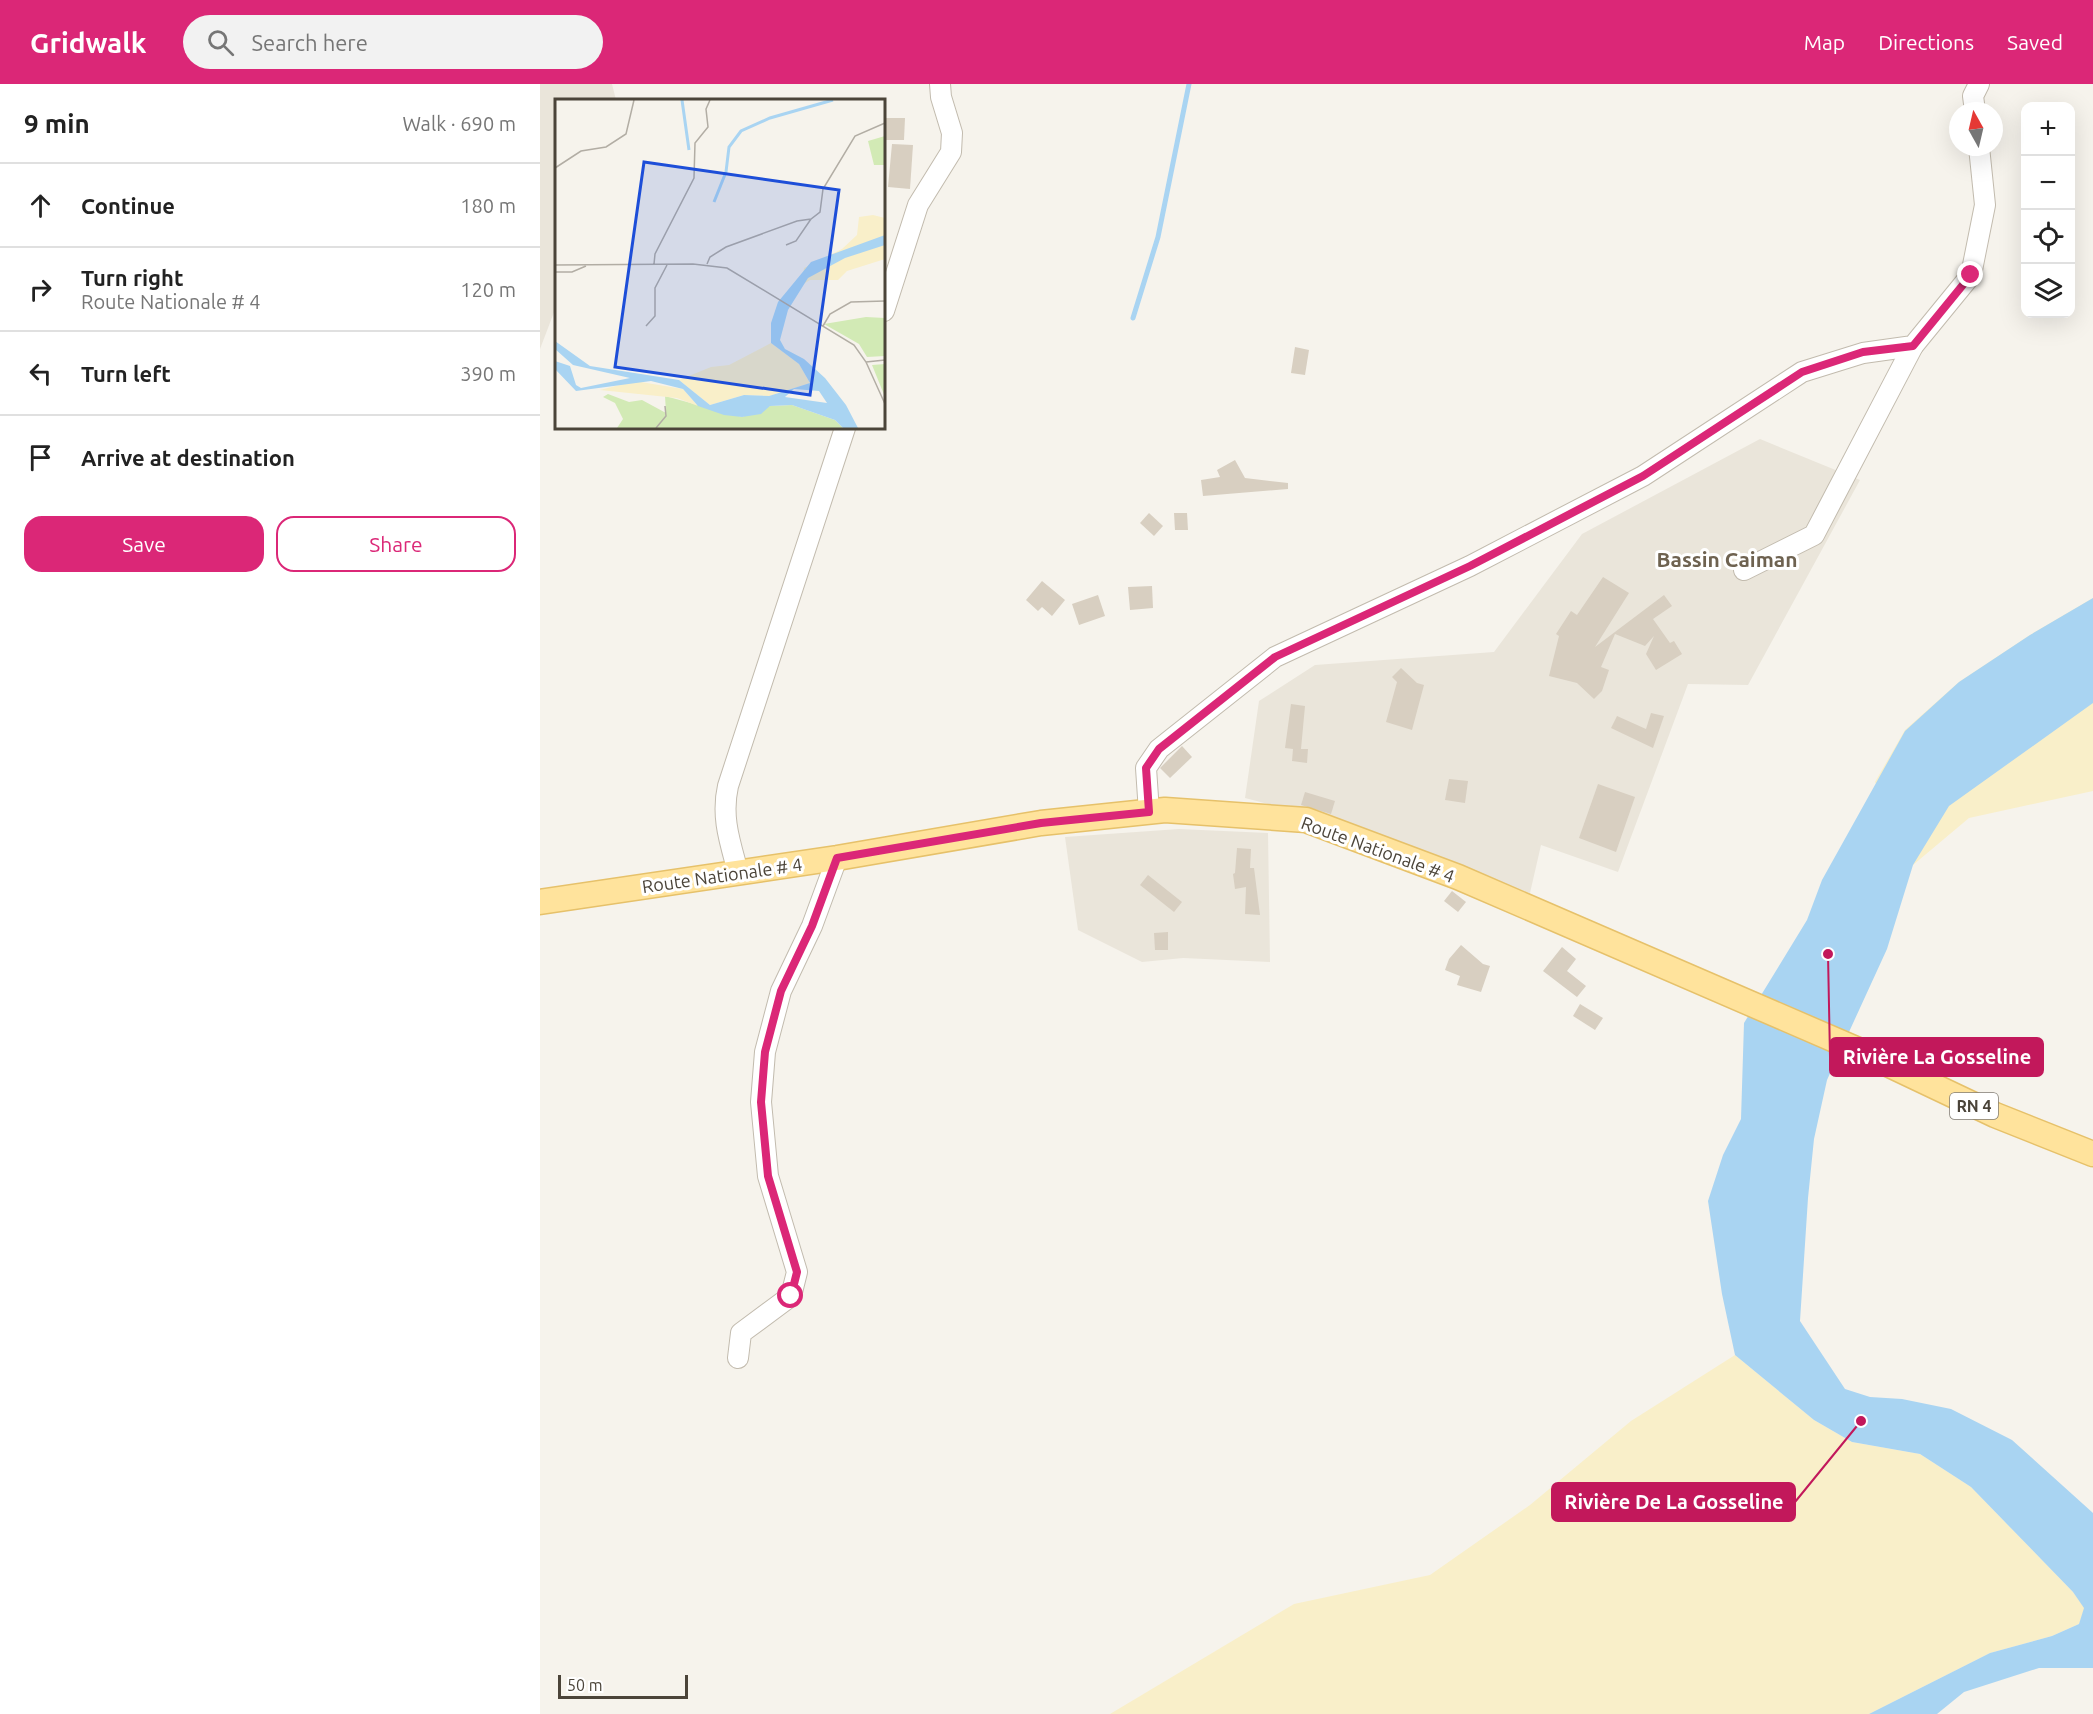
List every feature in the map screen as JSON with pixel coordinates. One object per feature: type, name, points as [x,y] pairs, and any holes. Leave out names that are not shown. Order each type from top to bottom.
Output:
[{"type":"main road","name":"Route Nationale # 4","points":[[540,902],[837,858],[1041,823],[1165,810],[1306,820],[1458,877],[1858,1050],[1995,1115],[2093,1154]]},
{"type":"street","points":[[885,308],[918,205],[951,152],[952,133],[940,84]]},
{"type":"street","points":[[1974,102],[1973,96],[1979,84]]},
{"type":"street","points":[[1744,570],[1814,535],[1913,346],[1971,275],[1985,205],[1980,156]]},
{"type":"street","points":[[1149,812],[1146,768],[1159,749],[1275,657],[1470,566],[1643,476],[1802,372],[1863,352],[1913,346]]},
{"type":"street","points":[[738,872],[724,822],[723,806],[845,429]]},
{"type":"street","points":[[738,1358],[741,1333],[791,1296],[797,1272],[768,1176],[761,1102],[765,1052],[781,991],[812,926],[837,858]]},
{"type":"shaded area","points":[[540,84],[612,84],[616,99],[555,99],[555,310],[540,349]]},
{"type":"shaded area","points":[[1760,439],[1860,480],[1748,685],[1688,684],[1618,872],[1541,845],[1530,893],[1483,878],[1342,823],[1245,798],[1259,701],[1315,665],[1494,652],[1582,534]]},
{"type":"shaded area","points":[[1179,829],[1268,833],[1270,962],[1183,958],[1142,962],[1078,930],[1065,837]]},
{"type":"sand","points":[[2093,598],[2093,791],[1969,818],[1913,865],[1875,782],[1905,730],[1959,682],[2030,635]]},
{"type":"sand","points":[[1735,1355],[1814,1420],[1852,1442],[1920,1454],[1971,1487],[2073,1592],[2085,1608],[2079,1624],[2052,1636],[1990,1653],[1869,1714],[1110,1714],[1294,1604],[1430,1575],[1530,1505],[1631,1421]]},
{"type":"water","points":[[2093,598],[2093,703],[1949,806],[1913,865],[1887,949],[1827,1080],[1814,1139],[1800,1321],[1845,1389],[1870,1397],[1902,1399],[1951,1409],[2012,1440],[2093,1513],[2093,1668],[2039,1668],[1964,1692],[1937,1714],[1869,1714],[1990,1653],[2052,1636],[2079,1624],[2084,1608],[2073,1592],[1971,1487],[1920,1454],[1852,1442],[1814,1420],[1735,1355],[1722,1294],[1708,1201],[1723,1155],[1741,1119],[1744,1023],[1807,920],[1822,880],[1905,731],[1959,682],[2030,635]]},
{"type":"building","points":[[885,118],[905,118],[904,140],[885,140]]},
{"type":"building","points":[[892,144],[913,145],[910,189],[888,187]]},
{"type":"building","points":[[1295,347],[1309,350],[1305,375],[1291,373]]},
{"type":"building","points":[[1235,460],[1245,478],[1288,483],[1288,489],[1203,496],[1201,480],[1220,477],[1217,470]]},
{"type":"building","points":[[1149,513],[1163,526],[1154,536],[1140,523]]},
{"type":"building","points":[[1174,513],[1187,513],[1188,530],[1175,530]]},
{"type":"building","points":[[1603,577],[1629,593],[1595,647],[1664,595],[1672,606],[1653,619],[1670,643],[1674,641],[1682,654],[1656,670],[1646,654],[1654,636],[1645,646],[1615,634],[1601,667],[1609,670],[1602,691],[1594,699],[1577,683],[1549,676],[1559,636],[1556,634],[1571,611],[1577,615]]},
{"type":"building","points":[[1042,581],[1065,600],[1052,616],[1042,607],[1038,611],[1026,600]]},
{"type":"building","points":[[1152,586],[1153,608],[1130,610],[1128,587]]},
{"type":"building","points":[[1098,595],[1105,616],[1079,625],[1072,604]]},
{"type":"building","points":[[1401,668],[1417,683],[1424,685],[1412,730],[1386,722],[1397,682],[1392,677]]},
{"type":"building","points":[[1291,704],[1305,706],[1301,749],[1308,749],[1307,763],[1292,761],[1293,749],[1285,748]]},
{"type":"building","points":[[1651,713],[1664,716],[1653,748],[1611,728],[1617,716],[1646,729]]},
{"type":"building","points":[[1182,746],[1192,757],[1170,778],[1160,768]]},
{"type":"building","points":[[1449,779],[1468,781],[1465,803],[1445,800]]},
{"type":"building","points":[[1598,784],[1635,797],[1616,852],[1579,838]]},
{"type":"building","points":[[1305,792],[1335,801],[1331,814],[1301,805]]},
{"type":"building","points":[[1237,848],[1251,849],[1250,868],[1254,868],[1260,915],[1245,914],[1246,887],[1235,889],[1233,874],[1235,873]]},
{"type":"building","points":[[1148,875],[1182,902],[1174,912],[1140,885]]},
{"type":"building","points":[[1452,891],[1466,902],[1458,912],[1444,901]]},
{"type":"building","points":[[1168,932],[1168,950],[1155,950],[1154,933]]},
{"type":"building","points":[[1461,945],[1483,964],[1490,966],[1481,992],[1457,985],[1460,976],[1445,970],[1449,959]]},
{"type":"building","points":[[1562,947],[1576,959],[1567,971],[1586,986],[1577,997],[1543,971]]},
{"type":"building","points":[[1580,1004],[1603,1018],[1595,1030],[1573,1016]]},
{"type":"waterway","points":[[1133,318],[1158,237],[1189,84]]},
{"type":"place","name":"Rivière La Gosseline","points":[[1828,954]]},
{"type":"place","name":"Rivière De La Gosseline","points":[[1861,1421]]},
{"type":"district","name":"Bassin Caiman","points":[[1727,559]]},
{"type":"route","points":[[791,1296],[797,1272],[768,1176],[761,1102],[765,1052],[781,991],[812,926],[837,858],[1041,823],[1149,812],[1146,768],[1159,749],[1275,657],[1364,613],[1470,566],[1643,476],[1802,372],[1863,352],[1913,346],[1971,275]]}]
